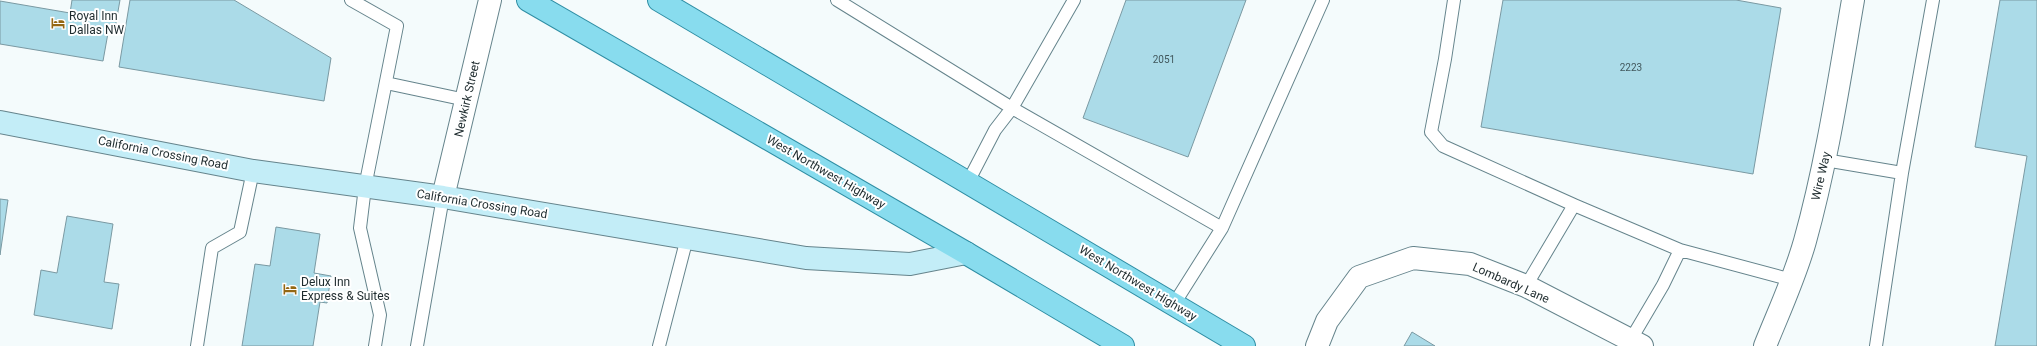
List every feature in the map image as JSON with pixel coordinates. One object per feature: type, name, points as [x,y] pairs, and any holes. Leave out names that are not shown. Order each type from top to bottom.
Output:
[{"type":"main road","name":"West Northwest Highway","points":[[528,0],[966,253],[1123,346]]},
{"type":"main road","name":"West Northwest Highway","points":[[659,0],[1244,346]]},
{"type":"street","name":"Newkirk Street","points":[[443,197],[490,0]]},
{"type":"street","name":"Wire Way","points":[[1765,346],[1792,280],[1805,242],[1825,160],[1853,0]]},
{"type":"street","name":"California Crossing Road","points":[[0,122],[253,171],[443,197],[806,258],[910,264],[966,253]]},
{"type":"street","name":"Lombardy Lane","points":[[1317,346],[1327,321],[1359,277],[1413,258],[1470,264],[1526,286],[1636,343]]},
{"type":"lane","points":[[351,0],[397,26],[365,187],[360,228],[380,315],[375,346]]},
{"type":"lane","points":[[837,0],[1012,108],[1222,228]]},
{"type":"lane","points":[[968,182],[995,130],[1012,108],[1074,0]]},
{"type":"lane","points":[[1174,304],[1222,228],[1323,0]]},
{"type":"lane","points":[[1454,0],[1431,132],[1443,146],[1574,205],[1680,250],[1792,280]]},
{"type":"lane","points":[[1876,346],[1902,173],[1933,0]]},
{"type":"lane","points":[[386,83],[466,100]]},
{"type":"lane","points":[[1825,160],[1902,173]]},
{"type":"lane","points":[[197,346],[212,248],[240,232],[253,171]]},
{"type":"lane","points":[[417,346],[443,197]]},
{"type":"lane","points":[[1526,286],[1574,205]]},
{"type":"lane","points":[[659,346],[687,238]]},
{"type":"lane","points":[[1636,343],[1680,250]]},
{"type":"building","name":"Royal Inn Dallas NW","points":[[72,0],[120,0],[114,34],[108,33],[103,61],[0,44],[0,1],[70,13]]},
{"type":"building","points":[[130,0],[234,0],[331,58],[324,101],[119,67]]},
{"type":"building","points":[[1126,0],[1246,0],[1188,157],[1083,118]]},
{"type":"building","points":[[1503,0],[1736,0],[1781,8],[1753,174],[1481,127]]},
{"type":"building","points":[[2000,0],[2037,0],[2037,346],[1995,346],[2027,156],[1975,147]]},
{"type":"building","points":[[0,199],[8,200],[0,255]]},
{"type":"building","points":[[67,216],[113,224],[104,282],[119,284],[112,329],[34,315],[41,270],[57,273]]},
{"type":"building","name":"Delux Inn Express & Suites","points":[[276,227],[320,234],[314,273],[331,276],[327,303],[320,302],[313,346],[242,346],[255,264],[270,266]]},
{"type":"building","points":[[1412,332],[1435,346],[1404,346]]},
{"type":"place","name":"Royal Inn Dallas NW","points":[[58,23]]},
{"type":"place","name":"Delux Inn Express & Suites","points":[[290,289]]}]
